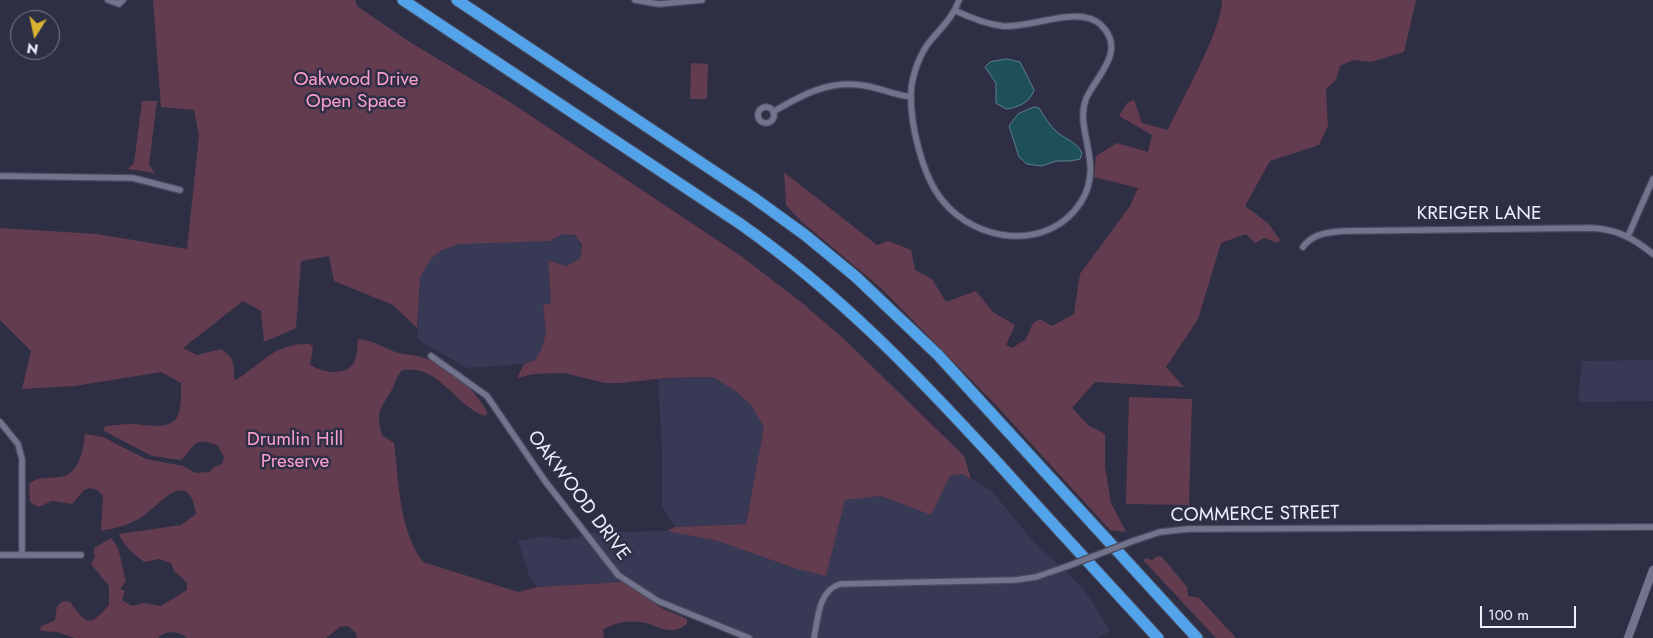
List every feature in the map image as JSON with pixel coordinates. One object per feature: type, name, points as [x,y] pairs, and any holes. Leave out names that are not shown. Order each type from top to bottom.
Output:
[{"type":"highway","points":[[403,0],[745,228],[838,300],[923,382],[1158,638]]},
{"type":"highway","points":[[457,0],[754,198],[805,235],[852,274],[933,350],[1197,638]]},
{"type":"street","points":[[108,0],[119,4],[123,0]]},
{"type":"street","points":[[635,0],[659,4],[702,0]]},
{"type":"street","points":[[956,11],[980,22],[1002,26],[1026,26],[1066,17],[1085,16],[1101,25],[1109,39],[1111,54],[1106,69],[1094,84],[1085,101],[1084,118],[1091,164],[1089,183],[1081,202],[1066,220],[1045,232],[1021,238],[993,234],[966,223],[942,199],[924,164],[914,125],[912,97],[918,62],[929,42],[956,11],[959,0]]},
{"type":"street","points":[[773,112],[798,96],[824,86],[849,83],[869,86],[892,95],[912,97]]},
{"type":"street","points":[[0,176],[134,178],[180,190]]},
{"type":"street","points":[[1628,236],[1653,179]]},
{"type":"street","name":"KREIGER LANE","points":[[1303,247],[1311,238],[1321,234],[1359,230],[1591,228],[1608,229],[1628,236],[1653,254]]},
{"type":"street","name":"OAKWOOD DRIVE","points":[[431,356],[487,396],[545,482],[618,575],[658,601],[749,638]]},
{"type":"street","points":[[0,422],[18,444],[22,459],[22,554]]},
{"type":"street","name":"COMMERCE STREET","points":[[814,638],[824,597],[831,588],[840,584],[872,581],[1012,580],[1036,577],[1133,541],[1164,532],[1196,529],[1653,527]]},
{"type":"street","points":[[0,555],[81,555]]},
{"type":"street","points":[[1628,638],[1653,570]]},
{"type":"shaded area","points":[[1007,59],[1020,62],[1034,90],[1030,98],[1023,104],[1006,109],[996,103],[996,83],[985,67],[990,62]]},
{"type":"shaded area","points":[[1034,107],[1039,108],[1052,128],[1077,146],[1082,153],[1080,159],[1056,161],[1042,166],[1027,164],[1019,157],[1009,126],[1018,114]]},
{"type":"shaded area","points":[[568,233],[579,239],[582,254],[580,259],[566,266],[548,260],[551,303],[543,305],[546,333],[541,350],[535,360],[524,364],[467,368],[417,339],[420,277],[431,259],[442,250],[460,244]]},
{"type":"shaded area","points":[[1653,360],[1653,401],[1578,402],[1582,361]]},
{"type":"shaded area","points":[[713,377],[737,392],[751,405],[764,427],[746,524],[675,527],[662,507],[662,448],[658,379]]},
{"type":"shaded area","points":[[962,474],[991,490],[1032,540],[1083,588],[1110,631],[1097,638],[749,638],[658,601],[628,582],[537,587],[529,575],[518,541],[545,536],[568,540],[596,532],[667,531],[718,541],[794,568],[845,499],[881,496],[931,515],[950,476]]},
{"type":"green space","points":[[153,0],[355,0],[357,6],[408,41],[510,102],[741,256],[801,302],[844,339],[964,456],[971,479],[962,474],[950,476],[931,515],[881,496],[845,500],[826,576],[794,568],[718,541],[667,531],[675,527],[746,524],[764,427],[751,405],[737,392],[713,377],[666,378],[621,383],[605,383],[564,373],[534,374],[517,378],[524,364],[535,360],[541,350],[546,333],[543,305],[551,303],[548,260],[566,266],[580,259],[582,245],[575,235],[562,234],[550,241],[460,244],[442,250],[431,259],[420,277],[417,328],[393,305],[334,281],[329,256],[301,261],[296,328],[264,342],[261,311],[243,301],[183,348],[197,355],[221,349],[229,355],[232,361],[234,378],[236,380],[278,350],[298,345],[310,344],[313,348],[310,364],[331,372],[342,371],[351,366],[357,353],[358,339],[374,343],[398,353],[415,355],[431,360],[450,371],[468,386],[487,412],[486,416],[475,411],[464,404],[437,379],[427,373],[415,370],[402,370],[382,405],[379,419],[382,435],[394,443],[401,505],[409,535],[423,562],[518,592],[538,587],[623,582],[663,609],[687,619],[687,624],[674,630],[668,630],[647,623],[632,621],[603,630],[604,638],[357,638],[356,633],[348,626],[340,627],[326,638],[187,638],[172,632],[161,635],[158,638],[75,638],[57,632],[41,631],[40,627],[55,620],[57,606],[63,601],[70,602],[84,619],[88,620],[96,618],[109,605],[109,586],[91,564],[95,557],[94,548],[111,538],[117,547],[126,581],[120,589],[125,591],[122,600],[132,606],[144,603],[161,606],[187,590],[187,583],[174,571],[171,563],[159,559],[145,562],[130,550],[119,534],[181,525],[196,514],[192,500],[187,492],[180,490],[165,498],[137,520],[101,531],[103,496],[98,490],[90,488],[84,490],[72,504],[52,501],[38,507],[30,502],[29,484],[37,479],[60,477],[72,471],[79,460],[85,434],[103,437],[146,459],[183,466],[196,473],[209,472],[214,467],[222,464],[224,457],[217,445],[203,442],[195,444],[181,460],[152,456],[104,431],[104,427],[107,426],[131,424],[157,426],[170,424],[175,420],[180,407],[181,383],[161,372],[75,386],[22,389],[31,351],[0,320],[0,228],[97,234],[187,249],[199,136],[194,110],[161,107]]},
{"type":"green space","points":[[1222,0],[1416,0],[1404,52],[1371,62],[1353,60],[1340,66],[1336,80],[1326,89],[1328,126],[1319,145],[1270,161],[1245,206],[1268,223],[1280,240],[1278,243],[1264,238],[1255,243],[1246,234],[1221,243],[1198,319],[1166,367],[1184,387],[1095,382],[1072,408],[1089,426],[1105,434],[1105,467],[1111,503],[1126,532],[1110,530],[995,404],[882,289],[801,221],[786,205],[784,172],[877,245],[888,241],[911,250],[915,270],[932,279],[946,302],[976,291],[993,312],[1015,325],[1006,345],[1012,348],[1026,339],[1033,323],[1040,319],[1052,326],[1074,314],[1080,274],[1130,206],[1138,188],[1094,177],[1096,156],[1117,143],[1148,152],[1152,135],[1119,116],[1127,103],[1134,100],[1142,123],[1168,130],[1209,46],[1216,29]]},
{"type":"green space","points":[[691,63],[708,64],[707,99],[690,99]]},
{"type":"green space","points":[[142,101],[157,101],[149,165],[155,173],[128,169],[134,163]]},
{"type":"green space","points":[[1129,397],[1192,399],[1189,505],[1126,504]]},
{"type":"green space","points":[[1158,556],[1162,557],[1187,587],[1188,596],[1199,598],[1236,638],[1216,638],[1144,561],[1145,558],[1152,560]]},
{"type":"park label","name":"Oakwood Drive Open Space","points":[[356,91]]},
{"type":"park label","name":"Drumlin Hill Preserve","points":[[295,451]]}]
